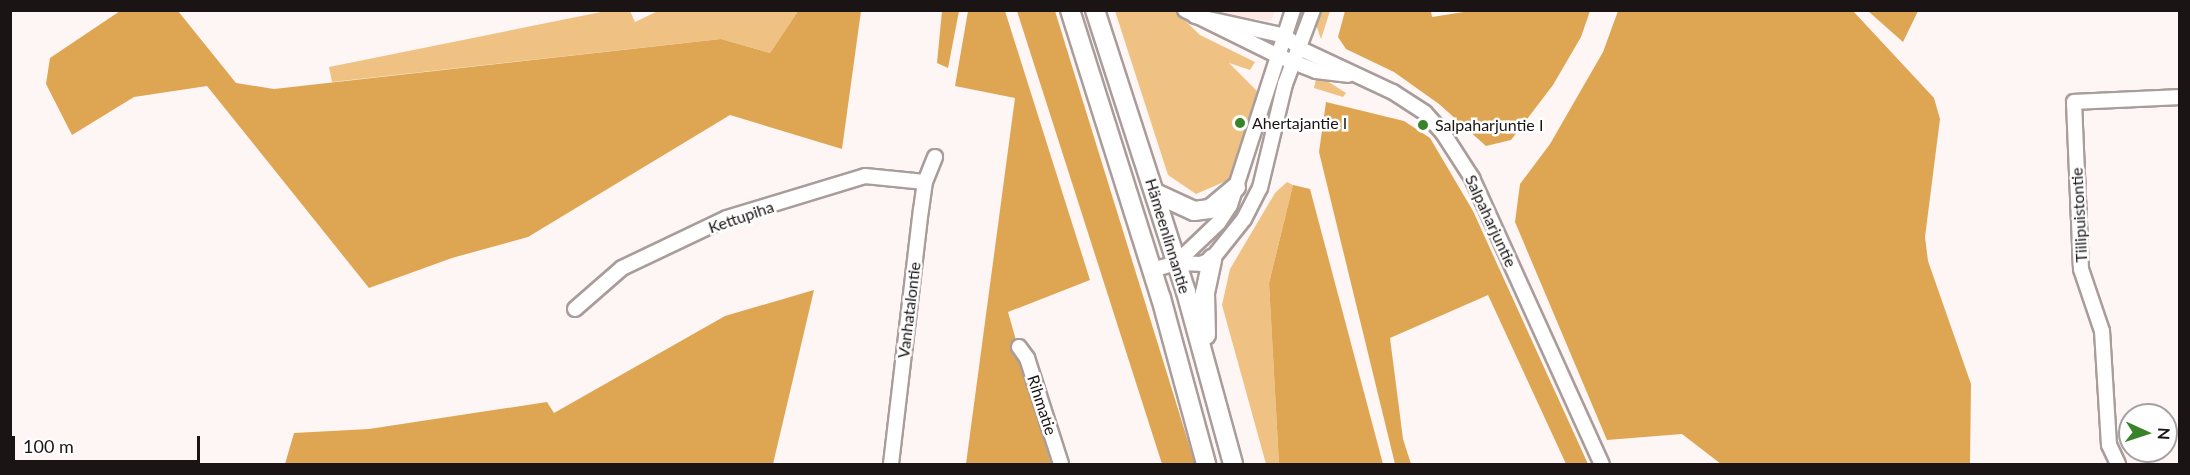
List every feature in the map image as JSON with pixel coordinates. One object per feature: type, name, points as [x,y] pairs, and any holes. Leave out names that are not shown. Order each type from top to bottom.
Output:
[{"type":"main road","name":"Hämeenlinnantie","points":[[1070,10],[1152,270],[1206,465]]},
{"type":"main road","name":"Hämeenlinnantie","points":[[1095,10],[1155,193],[1209,370],[1233,465]]},
{"type":"main road","points":[[1155,193],[1194,211],[1210,209],[1236,187]]},
{"type":"main road","points":[[1209,370],[1204,315],[1212,259]]},
{"type":"street","points":[[1176,263],[1219,222],[1236,187],[1293,10]]},
{"type":"street","points":[[1152,270],[1176,263],[1201,264],[1212,259],[1244,219],[1260,188],[1286,84],[1313,10]]},
{"type":"street","points":[[1190,13],[1285,36],[1298,56]]},
{"type":"street","name":"Salpaharjuntie","points":[[1190,13],[1278,56],[1298,56],[1316,71],[1356,76],[1393,92],[1425,113],[1458,152],[1602,465]]},
{"type":"street","name":"Tiilipuistontie","points":[[2118,465],[2109,445],[2102,331],[2081,269],[2074,102],[2180,97]]},
{"type":"street","name":"Vanhatalontie","points":[[891,465],[925,182],[935,157]]},
{"type":"street","name":"Kettupiha","points":[[576,309],[622,268],[727,218],[865,176],[925,182]]},
{"type":"street","name":"Rihmatie","points":[[1019,347],[1027,358],[1061,465]]},
{"type":"shaded area","points":[[1275,10],[1271,21],[1225,16],[1216,11]]},
{"type":"shaded area","points":[[120,11],[178,11],[236,83],[274,89],[721,39],[770,53],[798,11],[861,11],[842,149],[730,115],[528,237],[452,258],[369,288],[207,86],[134,97],[72,135],[46,84],[50,58]]},
{"type":"shaded area","points":[[606,11],[630,11],[635,22],[658,11],[798,11],[770,53],[721,39],[332,82],[329,67]]},
{"type":"shaded area","points":[[942,11],[959,11],[948,68],[937,63]]},
{"type":"shaded area","points":[[968,11],[1005,11],[1090,280],[1008,312],[1051,464],[966,464],[1015,98],[955,86]]},
{"type":"shaded area","points":[[1017,11],[1055,11],[1195,464],[1162,464]]},
{"type":"shaded area","points":[[1115,11],[1175,11],[1200,35],[1255,62],[1250,70],[1229,63],[1263,97],[1240,175],[1196,194],[1168,175]]},
{"type":"shaded area","points":[[1320,11],[1330,11],[1321,39],[1316,25]]},
{"type":"shaded area","points":[[1345,11],[1431,11],[1432,17],[1470,11],[1590,11],[1581,37],[1553,85],[1511,140],[1486,146],[1439,104],[1394,72],[1346,49],[1338,37]]},
{"type":"shaded area","points":[[1618,11],[1853,11],[1934,98],[1940,119],[1925,237],[1928,261],[1971,384],[1970,464],[1721,464],[1682,434],[1607,440],[1515,222],[1520,184],[1550,144],[1603,52]]},
{"type":"shaded area","points":[[1868,11],[1918,11],[1903,42]]},
{"type":"shaded area","points":[[1316,79],[1324,79],[1346,93],[1343,97],[1314,88]]},
{"type":"shaded area","points":[[1326,102],[1404,121],[1430,138],[1473,211],[1588,464],[1566,464],[1488,295],[1390,338],[1403,439],[1411,464],[1395,464],[1319,152]]},
{"type":"shaded area","points":[[1287,182],[1293,185],[1269,283],[1279,464],[1266,464],[1222,305],[1230,269],[1275,193]]},
{"type":"shaded area","points":[[1293,185],[1310,189],[1383,464],[1279,464],[1269,283]]},
{"type":"shaded area","points":[[814,290],[773,464],[285,464],[294,433],[369,429],[547,402],[554,413],[725,316]]},
{"type":"place","name":"Ahertajantie I","points":[[1240,123]]},
{"type":"place","name":"Salpaharjuntie I","points":[[1423,125]]}]
